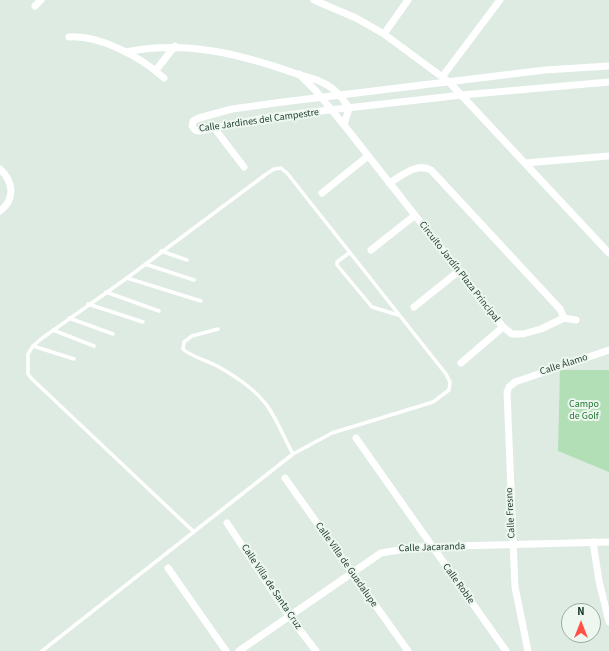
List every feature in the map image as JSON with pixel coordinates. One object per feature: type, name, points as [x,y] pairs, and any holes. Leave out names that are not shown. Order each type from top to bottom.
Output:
[{"type":"street","points":[[35,6],[41,0]]},
{"type":"street","points":[[314,0],[356,18],[384,34],[448,82],[462,95],[609,253]]},
{"type":"street","points":[[384,34],[408,0]]},
{"type":"street","points":[[442,77],[500,0]]},
{"type":"street","points":[[69,37],[90,38],[126,52],[156,70],[164,78]]},
{"type":"street","points":[[126,52],[142,48],[175,46],[250,58],[299,74],[322,82],[339,95],[349,108],[344,125]]},
{"type":"street","points":[[156,70],[175,46]]},
{"type":"street","name":"Calle Jardines del Campestre","points":[[609,66],[545,70],[232,109],[199,118],[192,122],[193,128],[197,131],[215,129],[259,119],[303,113],[462,95],[609,82]]},
{"type":"street","name":"Circuito Jardín Plaza Principal","points":[[299,74],[332,110],[502,327],[512,334],[523,334],[541,329],[564,318]]},
{"type":"street","points":[[302,100],[303,113]]},
{"type":"street","points":[[215,129],[244,167]]},
{"type":"street","points":[[322,193],[368,156]]},
{"type":"street","points":[[524,163],[609,156]]},
{"type":"street","points":[[389,183],[417,168],[424,167],[431,170],[560,309],[564,318],[576,320]]},
{"type":"street","points":[[0,169],[6,175],[10,183],[11,192],[9,200],[0,211]]},
{"type":"street","points":[[370,250],[414,216]]},
{"type":"street","points":[[414,307],[459,271]]},
{"type":"street","points":[[461,363],[502,327]]},
{"type":"street","name":"Calle Álamo","points":[[519,380],[609,350]]},
{"type":"street","name":"Calle Fresno","points":[[519,380],[512,383],[507,392],[513,546],[517,601],[528,651]]},
{"type":"street","name":"Calle Roble","points":[[356,438],[506,651]]},
{"type":"street","name":"Calle Villa de Guadalupe","points":[[285,478],[408,651]]},
{"type":"street","name":"Calle Villa de Santa Cruz","points":[[227,522],[289,616],[316,651]]},
{"type":"street","points":[[594,542],[598,581],[609,622]]},
{"type":"street","name":"Calle Jacaranda","points":[[239,651],[381,553],[402,548],[513,546],[609,542]]},
{"type":"street","points":[[168,568],[226,651]]},
{"type":"lane","points":[[42,651],[194,532],[292,454],[332,433],[422,407],[433,402],[446,393],[450,386],[446,374],[398,316],[287,173],[281,168],[277,168],[264,175],[127,278],[88,304],[33,346],[28,354],[28,374],[32,379],[194,532]]},
{"type":"lane","points":[[161,251],[187,260]]},
{"type":"lane","points":[[349,253],[337,262],[337,265],[372,306],[398,316]]},
{"type":"lane","points":[[145,264],[194,280]]},
{"type":"lane","points":[[127,278],[201,301]]},
{"type":"lane","points":[[106,292],[159,311]]},
{"type":"lane","points":[[88,304],[143,322]]},
{"type":"lane","points":[[69,318],[113,334]]},
{"type":"lane","points":[[218,329],[189,337],[184,342],[183,348],[188,353],[210,362],[229,373],[247,385],[264,401],[275,418],[292,454]]},
{"type":"lane","points":[[53,330],[94,346]]},
{"type":"lane","points":[[33,346],[74,359]]},
{"type":"green space","name":"Campo de Golf","points":[[560,370],[609,370],[609,472],[558,451]]}]
